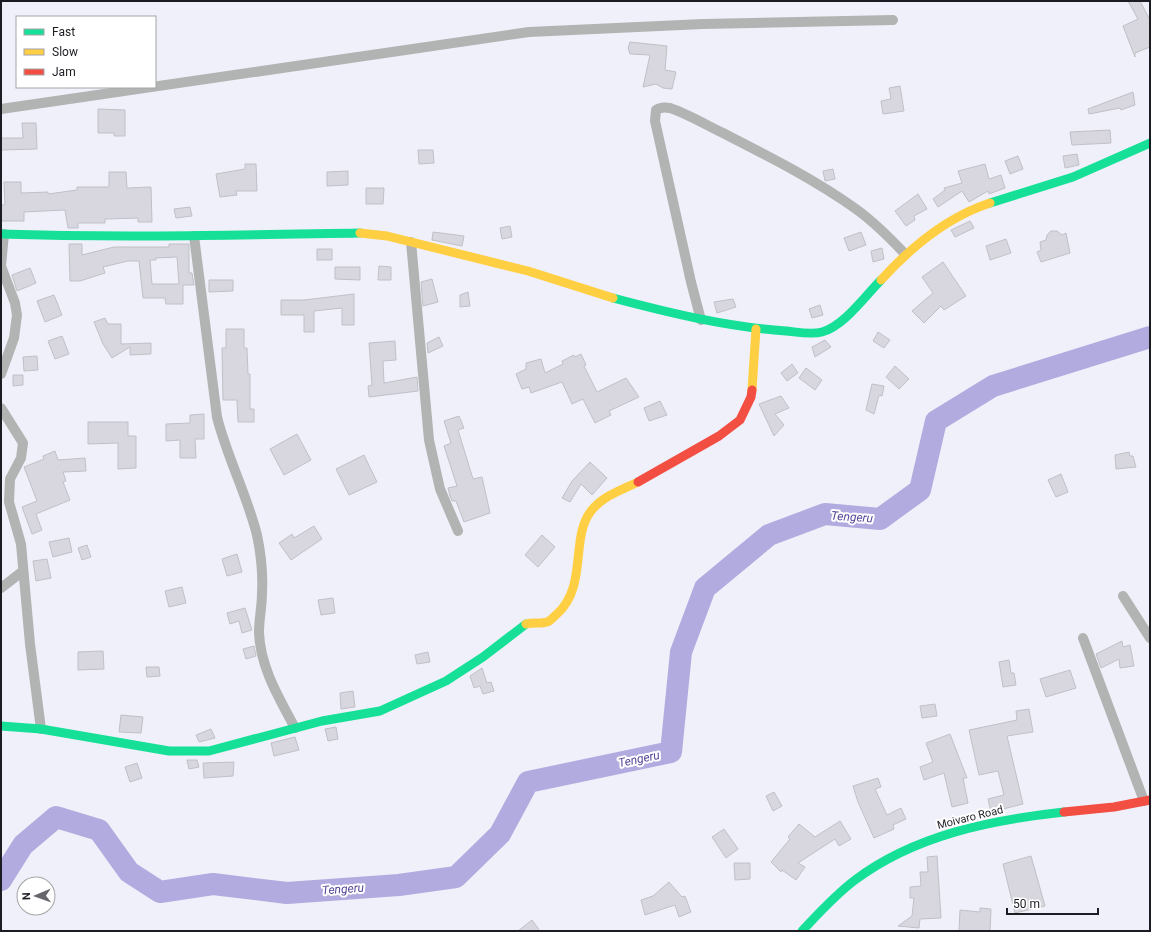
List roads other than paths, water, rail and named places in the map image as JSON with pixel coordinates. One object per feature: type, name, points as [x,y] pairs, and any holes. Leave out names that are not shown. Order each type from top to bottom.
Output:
[{"type":"street","points":[[156,86],[530,32],[695,25],[893,20]]},
{"type":"street","points":[[1,109],[145,88]]},
{"type":"street","points":[[701,320],[655,121],[656,110],[661,107],[670,108],[702,123],[793,170],[828,191],[857,210],[886,233],[905,254]]},
{"type":"street","points":[[1,374],[14,338],[17,315],[15,303],[2,266],[2,234],[58,236],[194,236],[361,233],[387,236],[528,271],[613,298],[701,320],[756,329],[810,333],[830,329],[849,315],[905,254],[947,223],[985,205],[1073,177],[1150,143]]},
{"type":"street","points":[[194,236],[217,417],[222,439],[257,534],[260,551],[262,591],[259,631],[261,648],[269,677],[295,728]]},
{"type":"street","points":[[411,242],[429,440],[440,489],[458,531]]},
{"type":"street","points":[[1,726],[41,729],[143,748],[192,753],[228,747],[322,721],[380,711],[421,694],[446,681],[472,665],[524,624],[548,622],[553,618],[570,597],[575,584],[584,525],[593,506],[658,472],[719,436],[740,420],[750,397],[754,379],[756,329]]},
{"type":"street","points":[[1,408],[23,443],[21,458],[10,480],[8,490],[9,502],[21,544],[30,644],[41,729]]},
{"type":"street","points":[[1,588],[23,571]]},
{"type":"street","points":[[1123,596],[1150,638]]},
{"type":"street","points":[[1083,638],[1147,800]]},
{"type":"street","name":"Moivaro Road","points":[[802,931],[834,896],[855,880],[876,865],[929,840],[953,831],[1007,819],[1106,808],[1147,800]]},
{"type":"waterway","name":"Tengeru","points":[[1,880],[23,845],[56,817],[99,830],[129,872],[160,892],[213,884],[287,893],[399,885],[456,877],[500,834],[528,782],[671,752],[681,652],[705,588],[769,535],[825,514],[880,519],[920,490],[936,421],[993,386],[1150,337]]}]
